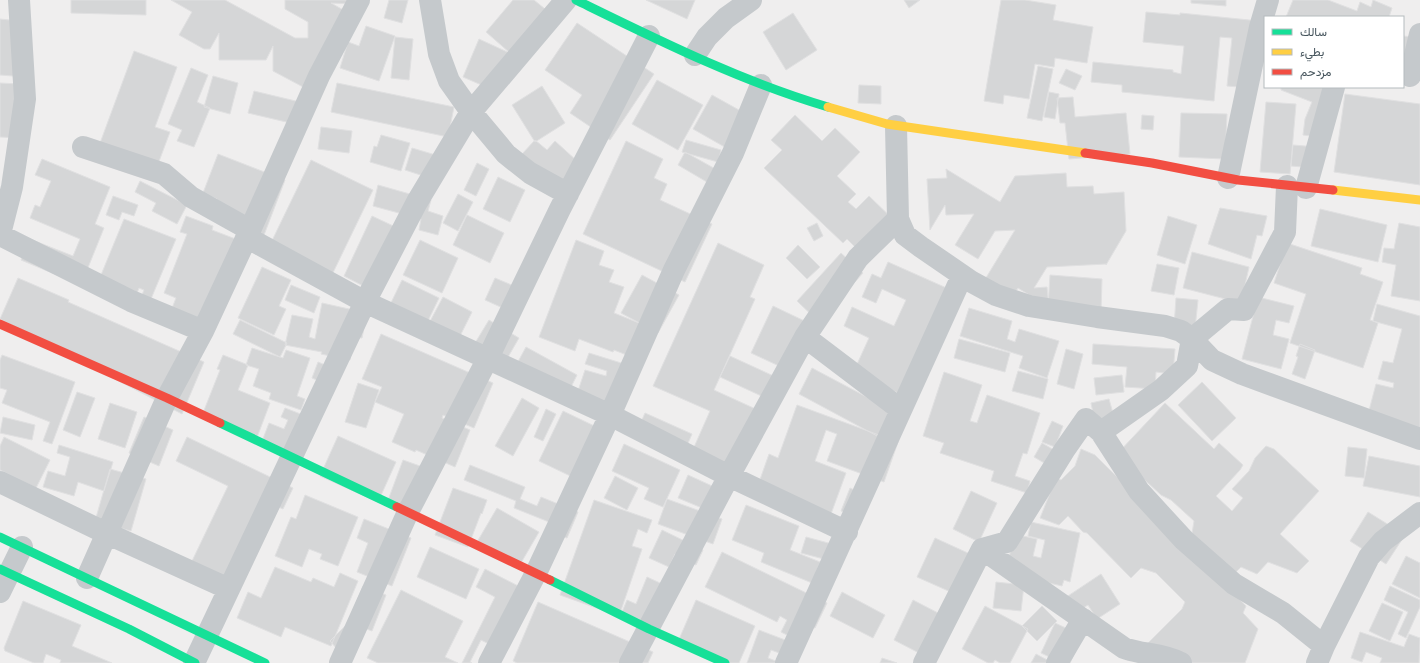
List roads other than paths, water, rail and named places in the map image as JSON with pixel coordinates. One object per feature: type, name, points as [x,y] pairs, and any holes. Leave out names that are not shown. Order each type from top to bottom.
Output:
[{"type":"street","points":[[19,0],[25,99],[8,148],[12,187],[0,235],[131,301],[203,331]]},
{"type":"street","points":[[87,578],[167,398],[203,331],[319,76],[359,0]]},
{"type":"street","points":[[430,0],[439,54],[449,81],[471,112],[506,154],[530,173],[568,194]]},
{"type":"street","points":[[695,56],[707,37],[726,18],[751,0]]},
{"type":"street","points":[[1228,178],[1252,62],[1268,0]]},
{"type":"street","points":[[22,547],[3,578],[129,629],[195,663],[365,302],[417,202],[471,112],[579,1],[649,36],[761,85],[798,98],[896,126],[1152,163],[1228,178],[1406,200],[1420,200]]},
{"type":"street","points":[[1411,76],[1420,34]]},
{"type":"street","points":[[340,663],[408,512],[488,358],[568,194],[649,36]]},
{"type":"street","points":[[489,663],[536,573],[610,415],[674,270],[733,153],[761,85]]},
{"type":"street","points":[[1101,432],[1161,390],[1187,366],[1192,340],[1228,309],[1244,310],[1285,232],[1297,187],[1334,88]]},
{"type":"street","points":[[896,126],[898,219],[905,235],[962,276],[996,295],[1029,306],[1165,326],[1181,331],[1212,360],[1242,374],[1420,439]]},
{"type":"street","points":[[82,147],[164,174],[191,198],[248,234],[365,302],[610,415],[729,476],[847,532]]},
{"type":"street","points":[[630,663],[729,476],[805,337],[858,258],[898,219]]},
{"type":"street","points":[[786,663],[847,532],[900,409],[962,276]]},
{"type":"street","points":[[0,324],[167,398],[536,573],[648,629],[725,663]]},
{"type":"street","points":[[805,337],[900,409]]},
{"type":"street","points":[[924,663],[982,549],[1007,542],[1064,449],[1086,419],[1101,432],[1139,491],[1184,540],[1234,584],[1283,613],[1321,655],[1369,557],[1383,541],[1420,513]]},
{"type":"street","points":[[0,482],[106,533],[229,589]]},
{"type":"street","points":[[0,537],[265,663]]},
{"type":"street","points":[[982,549],[1084,619],[1126,655],[1134,652],[1158,654],[1181,663]]},
{"type":"street","points":[[1057,663],[1084,619]]}]
